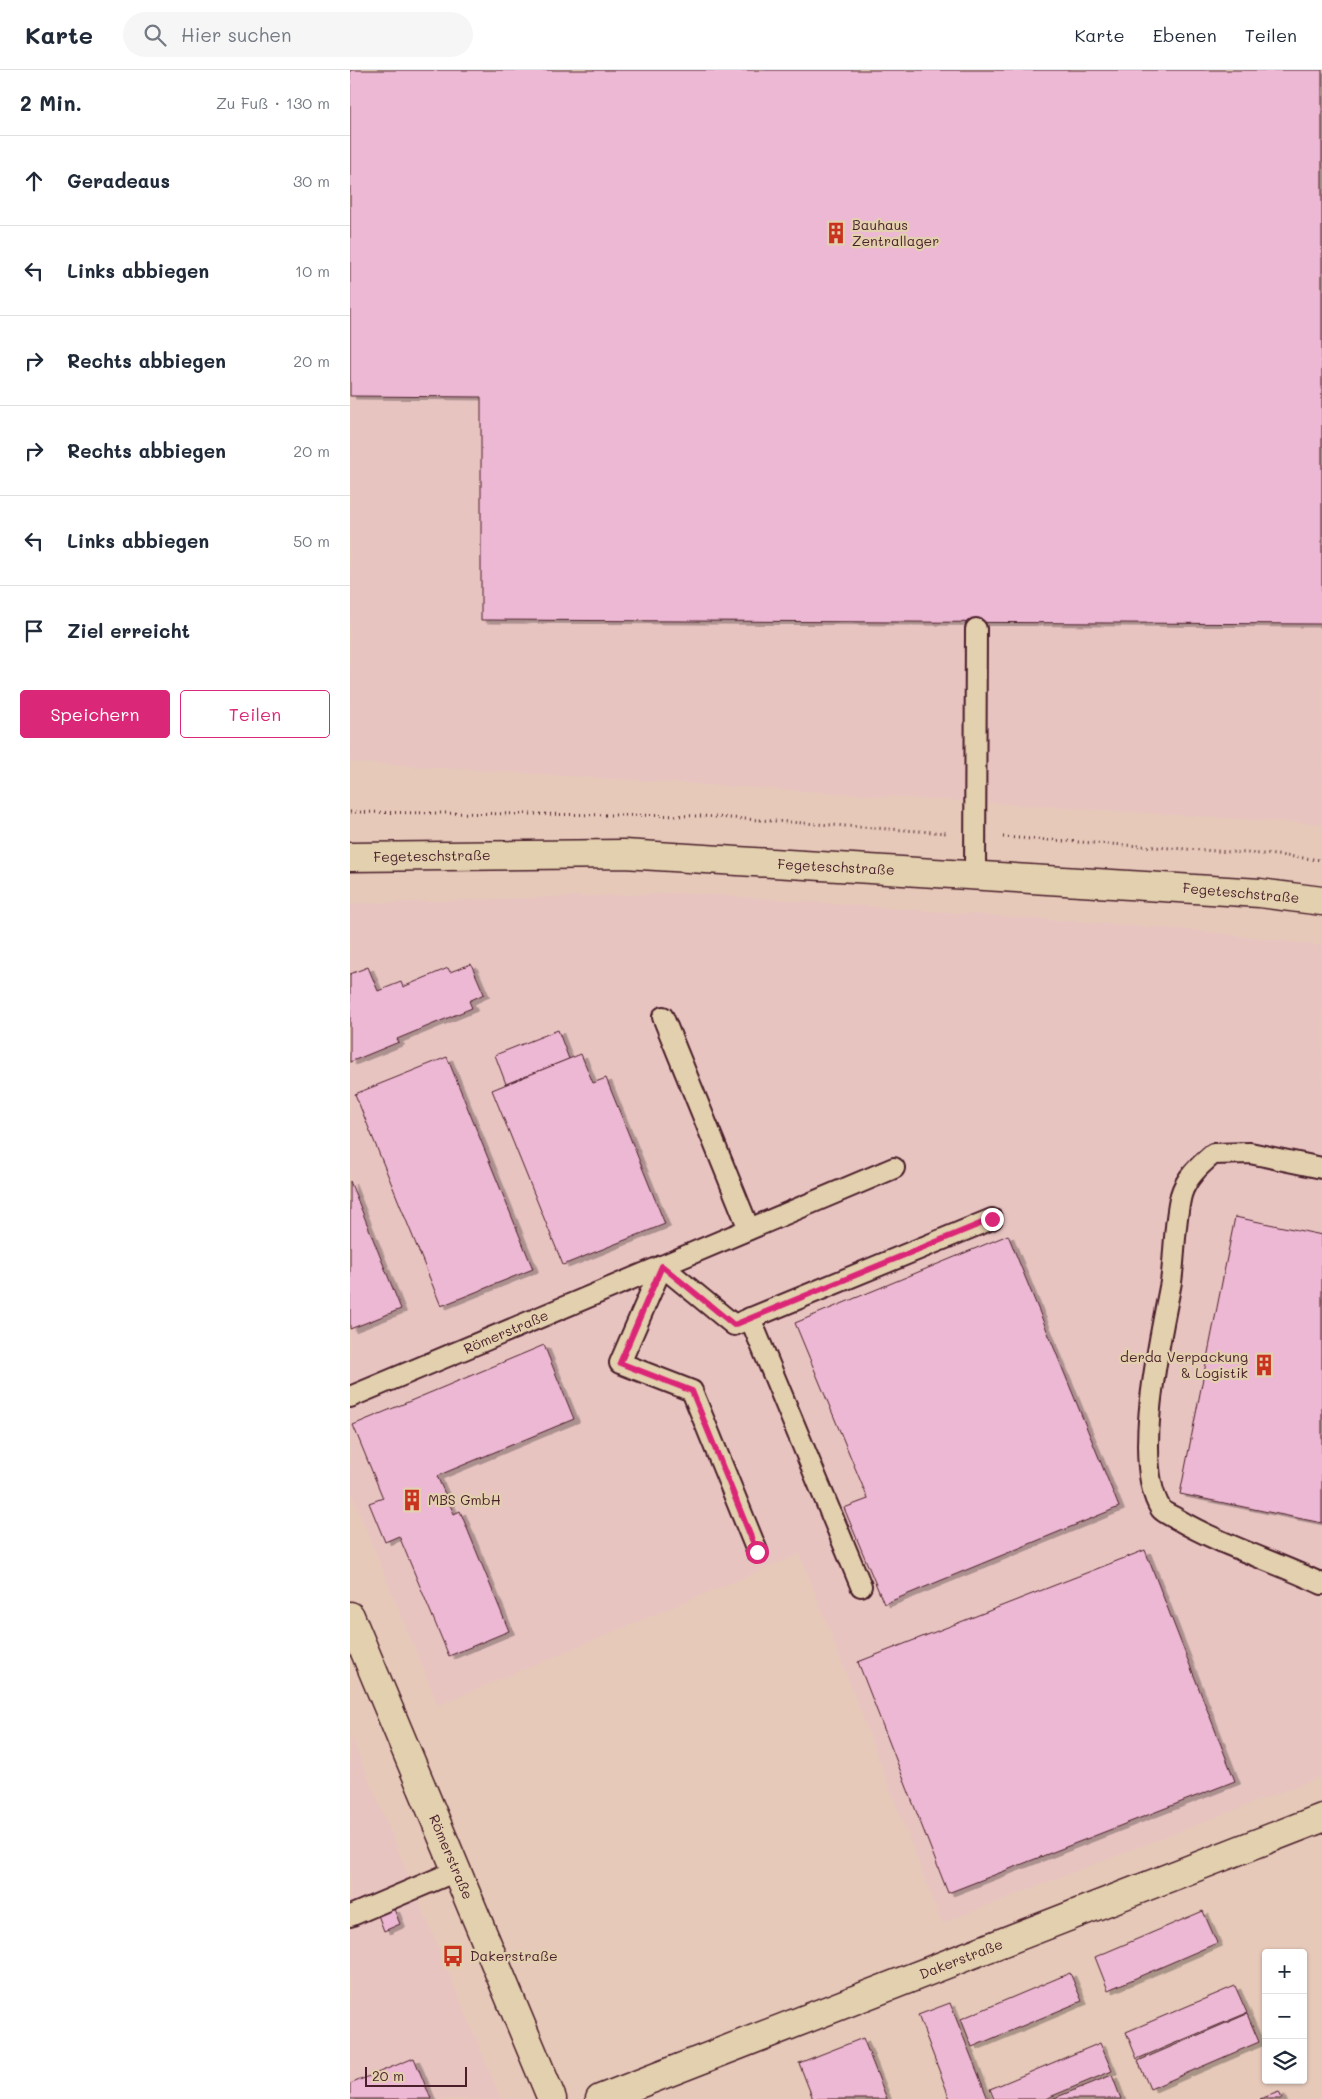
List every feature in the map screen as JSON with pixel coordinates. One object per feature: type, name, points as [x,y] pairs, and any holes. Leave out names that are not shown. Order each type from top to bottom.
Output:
[{"type":"street","name":"Fegeteschstraße","points":[[350,857],[624,854],[1260,894],[1322,901]]},
{"type":"street","name":"Römerstraße","points":[[350,1616],[552,2099]]},
{"type":"street","name":"Dakerstraße","points":[[600,2099],[1322,1818]]},
{"type":"lane","points":[[975,875],[976,629]]},
{"type":"lane","points":[[664,1017],[749,1229]]},
{"type":"lane","points":[[1322,1168],[1250,1153],[1212,1154],[1193,1172],[1181,1194],[1171,1281],[1161,1334],[1147,1455],[1149,1478],[1162,1510],[1186,1525],[1322,1584]]},
{"type":"lane","name":"Römerstraße","points":[[350,1397],[894,1168]]},
{"type":"lane","points":[[757,1552],[692,1391],[620,1363],[662,1266],[734,1325],[992,1219]]},
{"type":"lane","points":[[750,1318],[860,1586]]},
{"type":"lane","points":[[350,1916],[456,1871]]},
{"type":"path","points":[[350,812],[702,816],[1278,855],[1322,860]]},
{"type":"shaded area","name":"Bauhaus Zentrallager","points":[[350,70],[1322,70],[1322,824],[350,762]]},
{"type":"shaded area","points":[[688,893],[1201,931],[1322,946],[1322,1776],[942,1923],[800,1554],[438,1705],[350,1490],[350,904]]},
{"type":"shaded area","points":[[350,1734],[501,2099],[350,2099]]},
{"type":"building","name":"Bauhaus Zentrallager","points":[[350,70],[1322,70],[1322,624],[481,620],[481,397],[350,396]]},
{"type":"building","points":[[471,964],[484,994],[469,1001],[472,1008],[397,1039],[399,1042],[350,1062],[350,974],[368,967],[378,991],[401,982],[403,987],[448,968],[450,972]]},
{"type":"building","points":[[558,1030],[569,1059],[506,1084],[495,1055]]},
{"type":"building","points":[[581,1054],[593,1083],[606,1078],[665,1224],[563,1265],[492,1090]]},
{"type":"building","points":[[447,1057],[533,1269],[441,1306],[355,1094]]},
{"type":"building","points":[[350,1181],[401,1309],[350,1329]]},
{"type":"building","name":"derda Verpackung & Logistik","points":[[1235,1217],[1322,1235],[1322,1523],[1180,1494]]},
{"type":"building","points":[[1008,1235],[1119,1507],[884,1604],[844,1508],[868,1499],[795,1323]]},
{"type":"building","name":"MBS GmbH","points":[[544,1345],[574,1419],[437,1476],[454,1514],[460,1511],[509,1631],[449,1656],[399,1536],[385,1542],[369,1503],[383,1498],[353,1425]]},
{"type":"building","points":[[1145,1550],[1235,1781],[948,1893],[858,1662]]},
{"type":"building","points":[[394,1909],[400,1924],[384,1931],[378,1915]]},
{"type":"building","points":[[1203,1911],[1217,1943],[1108,1990],[1095,1957]]},
{"type":"building","points":[[1070,1973],[1082,2001],[972,2047],[961,2019]]},
{"type":"building","points":[[1235,1986],[1247,2013],[1137,2059],[1126,2032]]},
{"type":"building","points":[[950,2003],[988,2099],[950,2099],[918,2015]]},
{"type":"building","points":[[1247,2014],[1259,2042],[1150,2089],[1138,2061]]},
{"type":"building","points":[[863,2038],[887,2099],[813,2099],[799,2063]]},
{"type":"building","points":[[1100,2043],[1112,2071],[1045,2099],[994,2099],[990,2089]]},
{"type":"building","points":[[414,2058],[431,2099],[350,2099],[350,2084]]},
{"type":"building","points":[[1112,2075],[1121,2099],[1052,2099]]},
{"type":"building","points":[[1279,2092],[1282,2099],[1260,2099]]},
{"type":"place","name":"Bauhaus Zentrallager","points":[[836,233]]},
{"type":"place","name":"derda Verpackung & Logistik","points":[[1264,1365]]},
{"type":"place","name":"MBS GmbH","points":[[412,1500]]},
{"type":"place","name":"Dakerstraße","points":[[453,1956]]},
{"type":"route","points":[[757,1552],[692,1391],[620,1363],[662,1266],[734,1325],[992,1219]]}]
